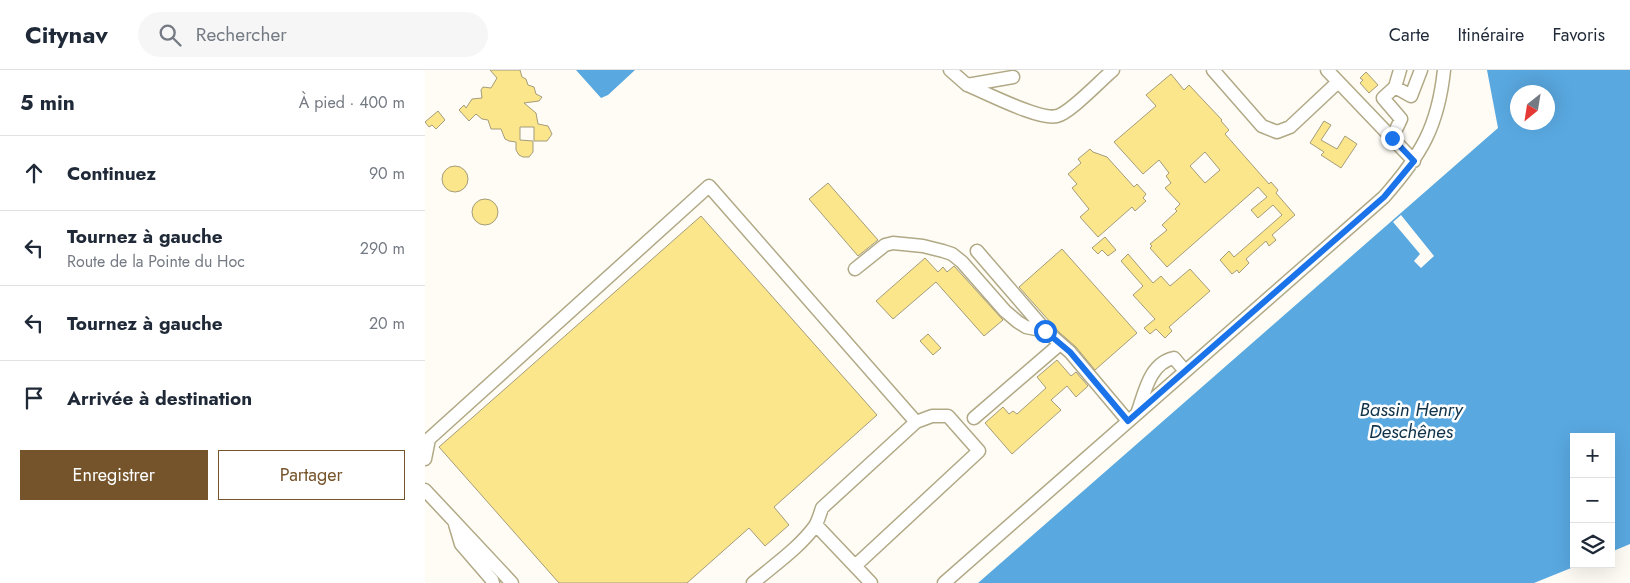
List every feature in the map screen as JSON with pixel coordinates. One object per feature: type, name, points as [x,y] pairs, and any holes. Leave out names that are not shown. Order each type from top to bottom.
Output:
[{"type":"street","points":[[950,70],[967,85],[1047,117],[1055,117],[1069,109],[1113,70]]},
{"type":"street","points":[[1213,70],[1262,126],[1277,132],[1290,127],[1339,82]]},
{"type":"street","points":[[1327,70],[1414,161]]},
{"type":"street","points":[[1392,138],[1401,119],[1383,98],[1395,87],[1401,70]]},
{"type":"street","points":[[1395,87],[1411,96],[1421,70]]},
{"type":"street","points":[[944,583],[1384,197],[1414,161],[1423,147],[1441,96],[1444,70]]},
{"type":"street","points":[[967,85],[1013,77]]},
{"type":"street","points":[[425,459],[429,439],[709,186],[916,422]]},
{"type":"street","points":[[855,269],[885,245],[893,243],[923,246],[943,251],[952,254],[962,262],[1005,311],[1018,322],[1027,328],[1045,331]]},
{"type":"street","points":[[977,251],[1045,331],[1070,352],[1128,421]]},
{"type":"street","points":[[974,418],[1060,344]]},
{"type":"street","points":[[1138,412],[1149,378],[1164,360],[1174,358],[1185,372]]},
{"type":"street","points":[[753,583],[798,545],[816,525],[822,508],[916,422],[932,416],[949,416],[979,452],[855,566]]},
{"type":"street","points":[[425,490],[512,583]]},
{"type":"street","points":[[455,521],[461,544],[493,583]]},
{"type":"street","points":[[816,525],[871,583]]},
{"type":"water","points":[[576,70],[635,70],[608,95],[601,98]]},
{"type":"water","name":"Bassin Henry Deschênes","points":[[1487,70],[1630,70],[1630,544],[1615,550],[1615,433],[1570,433],[1571,568],[1534,583],[978,583],[1498,128]]},
{"type":"pier","points":[[1401,215],[1434,256],[1421,268],[1414,261],[1420,254],[1393,222]]},
{"type":"building","points":[[490,70],[520,70],[522,77],[526,79],[528,85],[534,87],[536,94],[542,97],[539,101],[524,103],[536,113],[538,124],[548,126],[552,134],[547,141],[534,141],[534,127],[520,127],[520,140],[533,141],[533,152],[529,157],[519,155],[516,150],[516,142],[505,139],[501,129],[491,129],[488,120],[482,119],[476,114],[469,121],[459,110],[464,105],[466,108],[472,99],[482,98],[481,90],[483,87],[491,88],[497,78]]},
{"type":"building","points":[[1366,72],[1378,85],[1369,93],[1360,83],[1363,80],[1360,78]]},
{"type":"building","points":[[1171,74],[1184,90],[1189,85],[1222,120],[1229,130],[1225,134],[1269,184],[1271,182],[1278,190],[1276,193],[1295,215],[1272,235],[1276,240],[1269,246],[1266,241],[1246,259],[1249,263],[1239,273],[1237,270],[1232,274],[1220,260],[1229,251],[1234,257],[1282,215],[1273,205],[1258,218],[1251,210],[1267,197],[1258,187],[1167,267],[1150,248],[1152,246],[1150,244],[1167,230],[1162,225],[1177,211],[1175,209],[1180,204],[1165,188],[1171,183],[1166,176],[1169,173],[1159,160],[1143,174],[1114,142],[1156,106],[1146,95]],"holes":[[[1205,152],[1220,170],[1205,183],[1190,166]]]},
{"type":"building","points":[[438,111],[445,120],[436,129],[432,125],[429,127],[425,122]]},
{"type":"building","points":[[1324,121],[1331,125],[1321,140],[1337,149],[1345,136],[1357,144],[1341,168],[1321,155],[1324,152],[1310,143]]},
{"type":"building","points":[[1090,149],[1107,157],[1134,187],[1137,184],[1146,194],[1143,198],[1146,201],[1135,211],[1132,207],[1098,237],[1080,217],[1089,209],[1072,188],[1077,184],[1068,174],[1081,163],[1078,159]]},
{"type":"building","points":[[455,166],[464,170],[468,179],[464,188],[455,192],[446,188],[442,179],[446,170]]},
{"type":"building","points":[[828,183],[878,240],[858,256],[809,199]]},
{"type":"building","points":[[485,199],[494,203],[498,212],[494,221],[485,225],[476,221],[472,212],[476,203]]},
{"type":"building","points":[[701,216],[877,415],[774,507],[789,525],[765,546],[749,528],[687,583],[559,583],[439,447]]},
{"type":"building","points":[[1105,237],[1116,250],[1108,256],[1102,250],[1098,254],[1092,248]]},
{"type":"building","points":[[1062,249],[1137,333],[1095,370],[1076,347],[1059,332],[1019,287]]},
{"type":"building","points":[[1128,254],[1153,283],[1161,276],[1170,286],[1190,269],[1210,291],[1169,327],[1172,331],[1165,338],[1156,329],[1150,334],[1144,328],[1155,319],[1133,295],[1143,286],[1121,261]]},
{"type":"building","points":[[925,258],[938,272],[943,267],[947,272],[954,266],[1003,320],[984,336],[936,282],[893,319],[876,301]]},
{"type":"building","points":[[928,334],[941,348],[933,355],[920,341]]},
{"type":"building","points":[[1057,360],[1071,376],[1076,372],[1088,386],[1076,397],[1067,386],[1051,400],[1061,410],[1012,454],[985,423],[1003,407],[1009,414],[1013,411],[1017,414],[1046,388],[1037,377]]},
{"type":"route","points":[[1045,331],[1070,352],[1128,421],[1384,197],[1414,161],[1392,138]]}]
